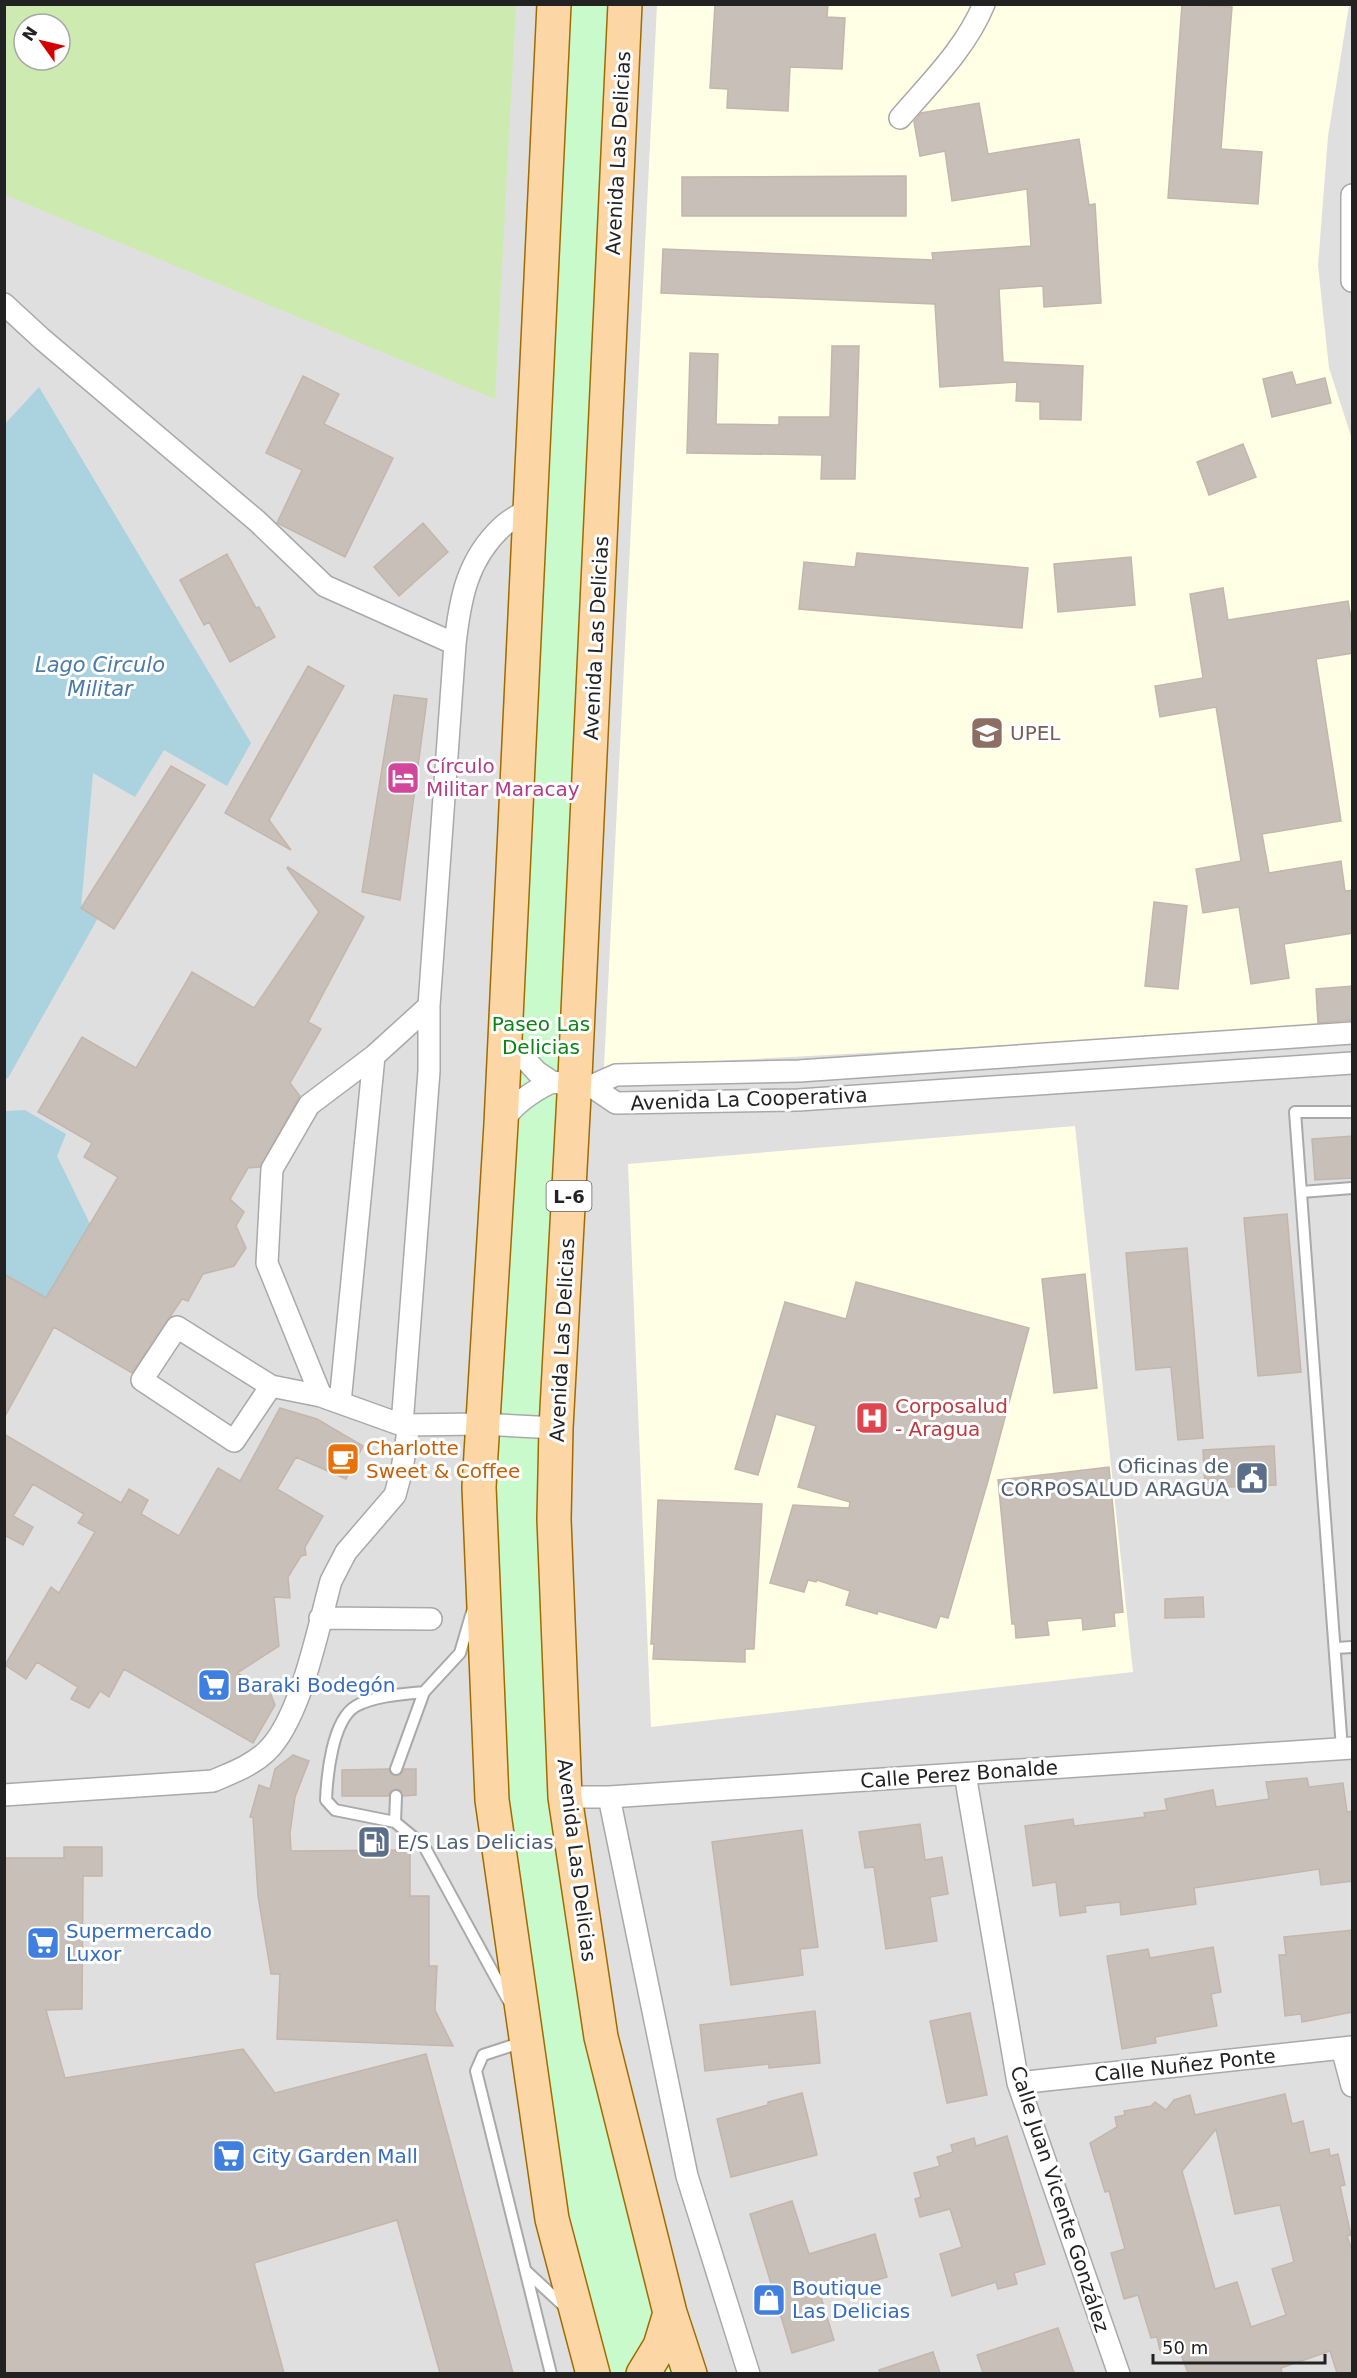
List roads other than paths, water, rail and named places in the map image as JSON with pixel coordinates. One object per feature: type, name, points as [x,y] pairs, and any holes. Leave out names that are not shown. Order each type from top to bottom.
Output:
[{"type":"main road","points":[[554,4],[501,1124],[479,1487],[492,1800],[552,2219],[593,2373]]},
{"type":"main road","name":"Avenida Las Delicias","points":[[625,4],[556,1428],[554,1519],[565,1797],[601,2037],[670,2313],[690,2373]]},
{"type":"main road","points":[[643,2373],[660,2346],[670,2313]]},
{"type":"street","points":[[900,118],[954,55],[984,4]]},
{"type":"street","points":[[1353,195],[1353,281]]},
{"type":"street","points":[[4,304],[42,339],[257,521],[325,586],[455,644]]},
{"type":"street","points":[[4,1795],[213,1781],[245,1767],[266,1752],[284,1729],[295,1707],[331,1581],[339,1563],[395,1495],[402,1469],[429,1071],[429,1006],[460,600],[475,560],[502,527],[530,508]]},
{"type":"street","points":[[331,1399],[267,1263],[272,1169],[309,1105],[374,1056],[429,1006]]},
{"type":"street","name":"Avenida La Cooperativa","points":[[573,1084],[616,1075],[799,1071],[1353,1033]]},
{"type":"street","points":[[504,1036],[537,1072],[573,1084]]},
{"type":"street","points":[[331,1399],[374,1056]]},
{"type":"street","name":"Avenida La Cooperativa","points":[[573,1084],[615,1103],[798,1100],[1353,1063]]},
{"type":"street","points":[[501,1124],[510,1109],[536,1089],[573,1084]]},
{"type":"street","points":[[271,1386],[234,1441],[142,1380],[177,1327],[271,1386],[331,1399],[405,1425],[482,1424],[556,1428]]},
{"type":"street","points":[[320,1618],[431,1619]]},
{"type":"street","name":"Calle Perez Bonalde","points":[[565,1797],[609,1797],[1347,1748]]},
{"type":"street","name":"Calle Juan Vicente González","points":[[965,1774],[1018,2083],[1119,2373]]},
{"type":"street","points":[[609,1797],[687,2176],[749,2373]]},
{"type":"street","points":[[1347,2047],[1353,2086]]},
{"type":"street","name":"Calle Nuñez Ponte","points":[[1018,2083],[1347,2047]]},
{"type":"lane","points":[[1347,1748],[1336,1648],[1295,1112],[1353,1112]]},
{"type":"lane","points":[[1301,1192],[1353,1188]]},
{"type":"lane","points":[[396,1769],[424,1692],[460,1653],[483,1575]]},
{"type":"lane","points":[[1336,1648],[1353,1647]]},
{"type":"lane","points":[[424,1692],[390,1696],[355,1706],[342,1721],[328,1767],[326,1800],[335,1810],[395,1822],[424,1846],[526,2035],[483,2055],[476,2072],[551,2373]]},
{"type":"lane","points":[[395,1822],[396,1796]]},
{"type":"lane","points":[[526,2271],[578,2320]]},
{"type":"water","name":"Lago Circulo Militar","points":[[39,387],[251,743],[227,786],[164,750],[135,797],[93,773],[81,908],[98,918],[8,1078],[5,1079],[4,425]]},
{"type":"water","points":[[25,1110],[66,1134],[57,1156],[90,1224],[46,1298],[5,1274],[5,1111]]},
{"type":"place","name":"UPEL","points":[[987,733]]},
{"type":"place","name":"Círculo Militar Maracay","points":[[403,778]]},
{"type":"place","name":"Corposalud - Aragua","points":[[872,1418]]},
{"type":"place","name":"Charlotte Sweet & Coffee","points":[[343,1459]]},
{"type":"place","name":"Oficinas de CORPOSALUD ARAGUA","points":[[1252,1478]]},
{"type":"place","name":"Baraki Bodegón","points":[[214,1685]]},
{"type":"place","name":"E/S Las Delicias","points":[[374,1842]]},
{"type":"place","name":"Supermercado Luxor","points":[[43,1943]]},
{"type":"place","name":"City Garden Mall","points":[[229,2156]]},
{"type":"place","name":"Boutique Las Delicias","points":[[769,2300]]},
{"type":"park label","name":"Paseo Las Delicias","points":[[541,1036]]}]
